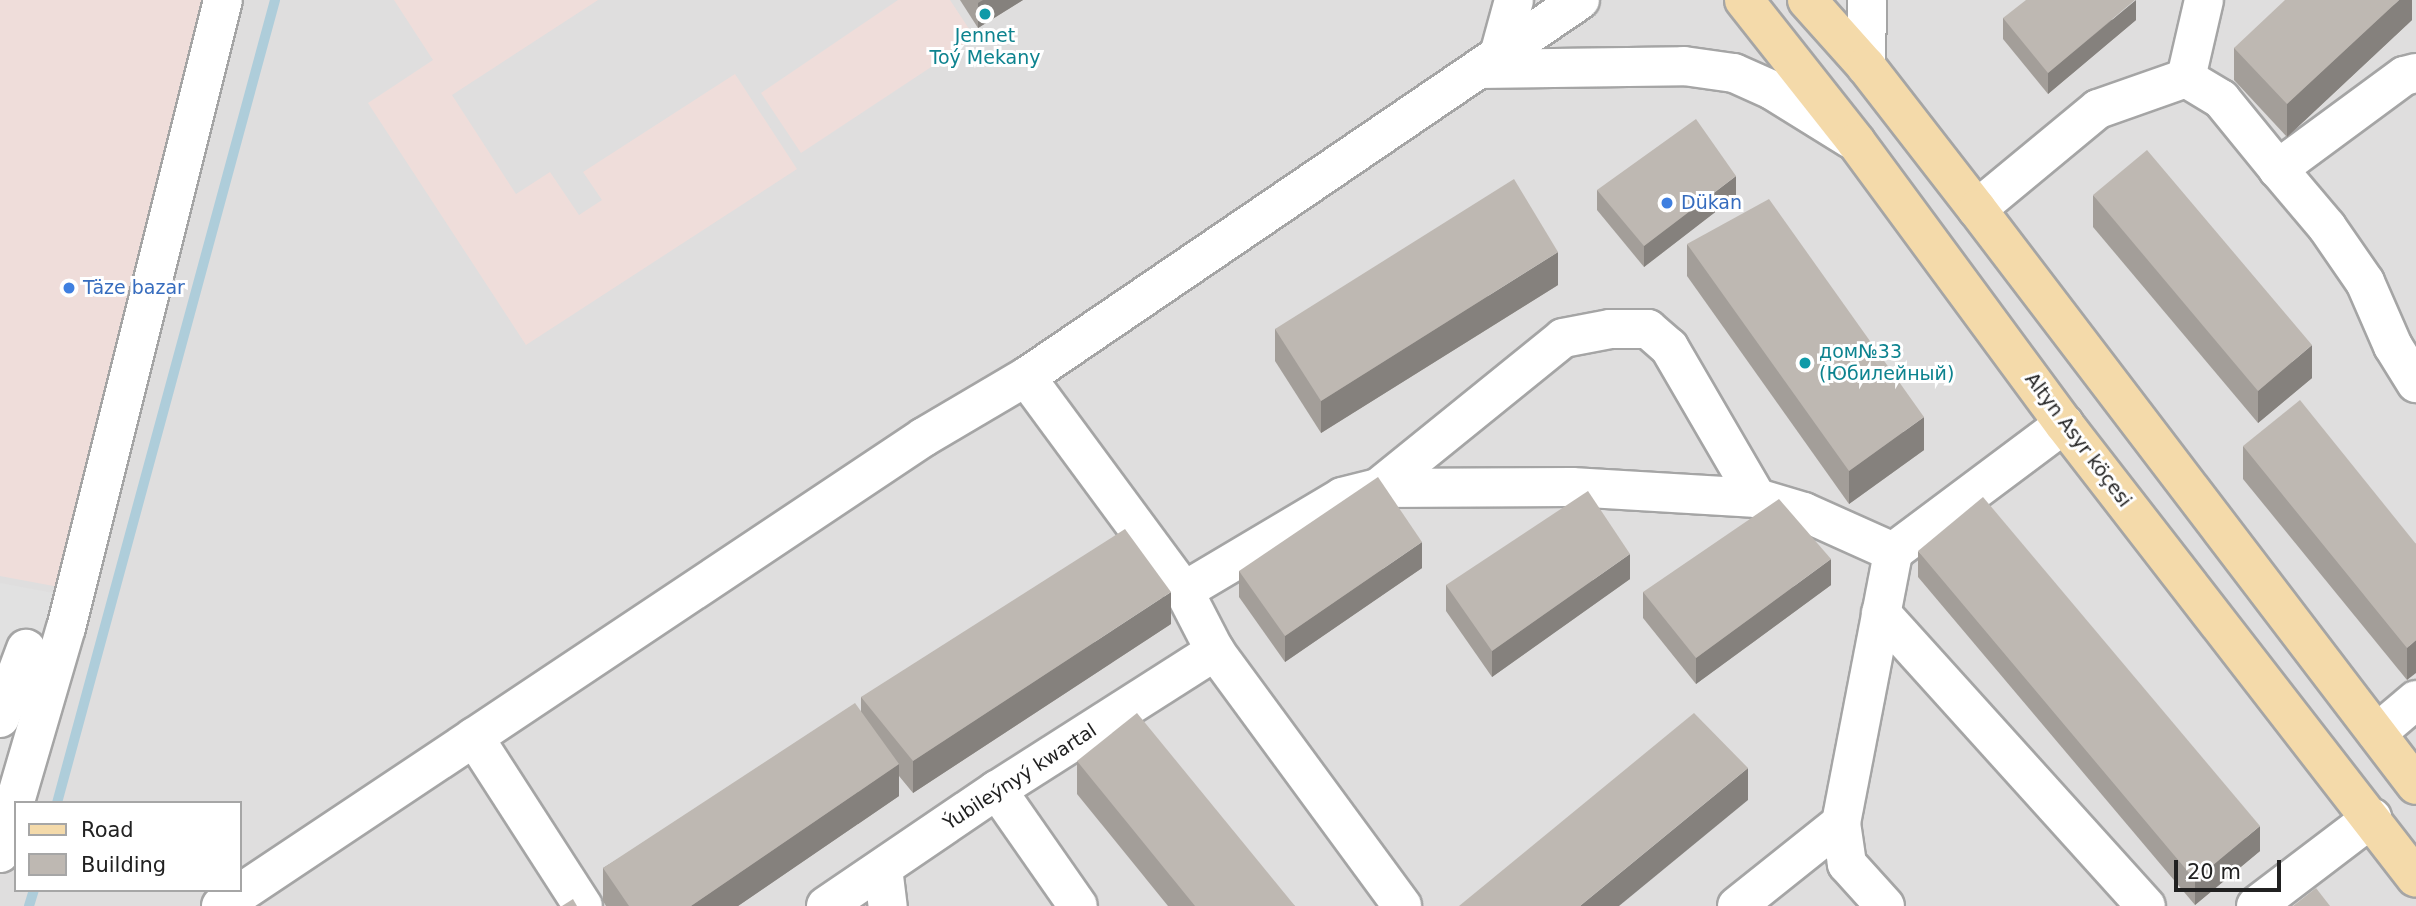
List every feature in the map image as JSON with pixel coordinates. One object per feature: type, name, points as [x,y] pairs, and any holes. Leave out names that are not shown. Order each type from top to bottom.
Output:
[{"type":"main road","name":"Altyn Asyr köçesi","points":[[1744,0],[1856,142],[2064,424],[2416,878]]},
{"type":"main road","points":[[1807,0],[1866,66],[1977,209],[2416,785]]},
{"type":"street","points":[[15,801],[66,628],[223,0]]},
{"type":"street","points":[[1489,62],[1514,0]]},
{"type":"street","points":[[221,906],[924,437],[1026,377],[1580,0]]},
{"type":"street","points":[[1866,66],[1867,0]]},
{"type":"street","points":[[2186,78],[2204,0]]},
{"type":"street","points":[[1489,62],[1684,66],[1734,73],[1772,90],[1856,142]]},
{"type":"street","points":[[2278,169],[2404,76],[2416,73]]},
{"type":"street","points":[[2186,78],[2221,99],[2327,228],[2365,282],[2393,346],[2416,383]]},
{"type":"street","points":[[1977,209],[2098,109],[2186,78]]},
{"type":"street","points":[[1378,488],[1563,338],[1610,329],[1648,330],[1669,348],[1757,498]]},
{"type":"street","points":[[1026,377],[1184,591],[1216,651],[1402,906]]},
{"type":"street","points":[[1885,906],[1847,864],[1841,824],[1893,552],[2064,424]]},
{"type":"street","points":[[1184,591],[1342,497],[1378,488],[1572,486],[1757,498],[1804,512],[1893,552]]},
{"type":"street","points":[[1881,613],[2146,906]]},
{"type":"street","points":[[0,718],[26,649]]},
{"type":"street","name":"Ýubileýnyý kwartal","points":[[826,906],[997,790],[1216,651]]},
{"type":"street","points":[[2377,733],[2416,699]]},
{"type":"street","points":[[474,737],[583,906]]},
{"type":"street","points":[[997,790],[1078,906]]},
{"type":"street","points":[[0,853],[14,805]]},
{"type":"street","points":[[2256,906],[2372,818]]},
{"type":"street","points":[[1737,906],[1841,824]]},
{"type":"street","points":[[883,868],[888,906]]},
{"type":"shaded area","points":[[0,0],[2416,0],[2416,906],[0,906]]},
{"type":"shaded area","name":"Täze bazar","points":[[0,0],[213,0],[59,587],[0,576]]},
{"type":"shaded area","points":[[394,0],[598,0],[452,95],[516,194],[550,172],[579,215],[602,200],[583,172],[735,74],[797,169],[526,345],[368,103],[433,60]]},
{"type":"shaded area","points":[[898,0],[950,0],[975,38],[801,153],[761,93]]},
{"type":"shaded area","points":[[0,583],[75,597],[0,853]]},
{"type":"building","points":[[2026,0],[2135,0],[2048,73],[2003,18]]},
{"type":"building","points":[[2285,0],[2399,0],[2287,104],[2234,48]]},
{"type":"building","name":"Dükan","points":[[1696,119],[1736,176],[1644,246],[1597,190]]},
{"type":"building","points":[[2147,150],[2312,345],[2258,391],[2093,195]]},
{"type":"building","points":[[1514,179],[1558,252],[1321,401],[1275,329]]},
{"type":"building","name":"дом№33 (Юбилейный)","points":[[1769,199],[1924,417],[1849,471],[1687,244]]},
{"type":"building","points":[[2300,400],[2416,544],[2416,640],[2407,648],[2243,446]]},
{"type":"building","points":[[1378,477],[1422,542],[1285,636],[1239,571]]},
{"type":"building","points":[[1588,491],[1630,554],[1492,651],[1446,585]]},
{"type":"building","points":[[1983,497],[2260,826],[2195,880],[1918,551]]},
{"type":"building","points":[[1779,499],[1831,559],[1696,658],[1643,592]]},
{"type":"building","points":[[1125,529],[1171,592],[913,761],[861,697]]},
{"type":"building","points":[[855,703],[899,764],[691,906],[629,906],[603,868]]},
{"type":"building","points":[[1137,713],[1295,906],[1195,906],[1077,761]]},
{"type":"building","points":[[1694,713],[1748,768],[1580,906],[1459,906]]},
{"type":"building","points":[[2316,888],[2330,906],[2293,906]]},
{"type":"building","points":[[573,899],[577,906],[562,906]]},
{"type":"waterway","points":[[58,801],[275,0]]},
{"type":"waterway","points":[[29,906],[33,892]]},
{"type":"place","name":"Jennet Toý Mekany","points":[[985,14]]},
{"type":"place","name":"Dükan","points":[[1667,203]]},
{"type":"place","name":"Täze bazar","points":[[69,288]]},
{"type":"place","name":"дом№33 (Юбилейный)","points":[[1805,363]]}]
